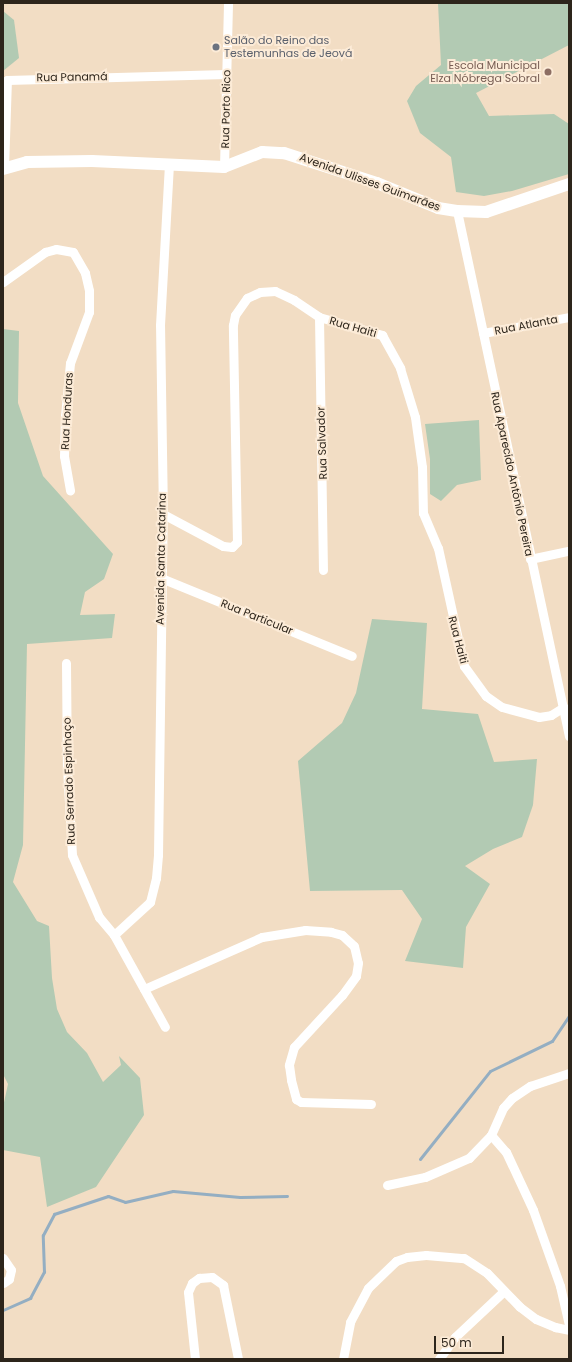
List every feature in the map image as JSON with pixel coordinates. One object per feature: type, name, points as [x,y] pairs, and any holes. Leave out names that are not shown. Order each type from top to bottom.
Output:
[{"type":"main road","name":"Avenida Ulisses Guimarães","points":[[3,169],[26,162],[92,160],[169,166],[224,167],[262,152],[284,153],[377,184],[438,208],[457,212],[486,212],[568,188]]},
{"type":"street","name":"Rua Porto Rico","points":[[224,167],[228,3]]},
{"type":"street","name":"Rua Panamá","points":[[3,169],[7,80],[226,74]]},
{"type":"street","name":"Avenida Santa Catarina","points":[[114,935],[150,902],[156,878],[162,514],[160,325],[169,166]]},
{"type":"street","name":"Rua Aparecido Antônio Pereira","points":[[457,212],[569,736]]},
{"type":"street","name":"Rua Honduras","points":[[3,282],[45,252],[56,249],[73,252],[85,273],[89,290],[89,312],[70,363],[65,416],[64,456],[70,490]]},
{"type":"street","name":"Rua Haiti","points":[[162,514],[224,546],[232,547],[235,545],[238,538],[234,315],[247,298],[253,294],[275,291],[294,300],[319,317],[382,335],[400,368],[418,435],[422,467],[423,513],[438,548],[464,666],[486,696],[502,708],[539,717],[550,715],[564,707]]},
{"type":"street","name":"Rua Salvador","points":[[319,317],[323,570]]},
{"type":"street","name":"Rua Atlanta","points":[[483,333],[569,317]]},
{"type":"street","points":[[530,559],[569,551]]},
{"type":"street","name":"Rua Particular","points":[[161,578],[352,656]]},
{"type":"street","name":"Rua Serrado Espinhaço","points":[[66,663],[68,790],[72,855],[99,917],[114,935],[165,1027]]},
{"type":"street","points":[[144,989],[262,937],[305,930],[331,932],[342,935],[354,946],[358,963],[356,976],[342,995],[294,1047],[289,1065],[291,1080],[296,1099],[301,1102],[371,1104]]},
{"type":"street","points":[[387,1185],[425,1177],[457,1165],[477,1153],[491,1135],[503,1108],[519,1092],[569,1073]]},
{"type":"street","points":[[491,1135],[506,1152],[533,1210],[560,1286],[569,1325]]},
{"type":"street","points":[[343,1359],[347,1331],[355,1310],[376,1278],[396,1261],[426,1255],[464,1258],[487,1273],[504,1291],[536,1319],[555,1327],[569,1330]]},
{"type":"street","points":[[3,1258],[11,1270],[9,1279],[3,1283]]},
{"type":"street","points":[[195,1359],[188,1292],[192,1283],[199,1278],[212,1277],[223,1285],[238,1359]]},
{"type":"street","points":[[439,1359],[455,1337],[504,1291]]},
{"type":"green space","points":[[438,3],[569,3],[569,45],[476,93],[489,116],[554,114],[569,124],[569,174],[512,191],[484,196],[456,192],[451,157],[420,133],[407,101],[416,86],[441,65]]},
{"type":"green space","points":[[3,11],[14,20],[19,58],[3,71]]},
{"type":"green space","points":[[3,329],[19,331],[18,403],[43,476],[113,554],[104,579],[85,592],[80,615],[115,614],[112,638],[27,644],[23,845],[13,882],[37,921],[49,926],[52,978],[57,1009],[67,1032],[87,1053],[103,1082],[121,1065],[119,1056],[140,1078],[144,1115],[96,1187],[47,1207],[40,1157],[3,1150],[3,1107],[8,1084],[3,1074]]},
{"type":"green space","points":[[479,420],[481,480],[457,485],[441,501],[430,494],[430,459],[425,424]]},
{"type":"green space","points":[[372,619],[427,623],[422,709],[478,714],[494,762],[537,759],[533,805],[522,837],[493,849],[465,866],[490,884],[466,927],[463,968],[405,961],[422,919],[402,890],[310,891],[298,761],[342,723],[356,693]]},
{"type":"waterway","points":[[420,1159],[490,1071],[552,1041],[569,1016]]},
{"type":"waterway","points":[[3,1310],[30,1298],[44,1272],[43,1235],[54,1214],[108,1196],[125,1202],[173,1191],[240,1197],[287,1196]]},
{"type":"place","name":"Salão do Reino das Testemunhas de Jeová","points":[[216,47]]},
{"type":"place","name":"Escola Municipal Elza Nóbrega Sobral","points":[[548,72]]}]
